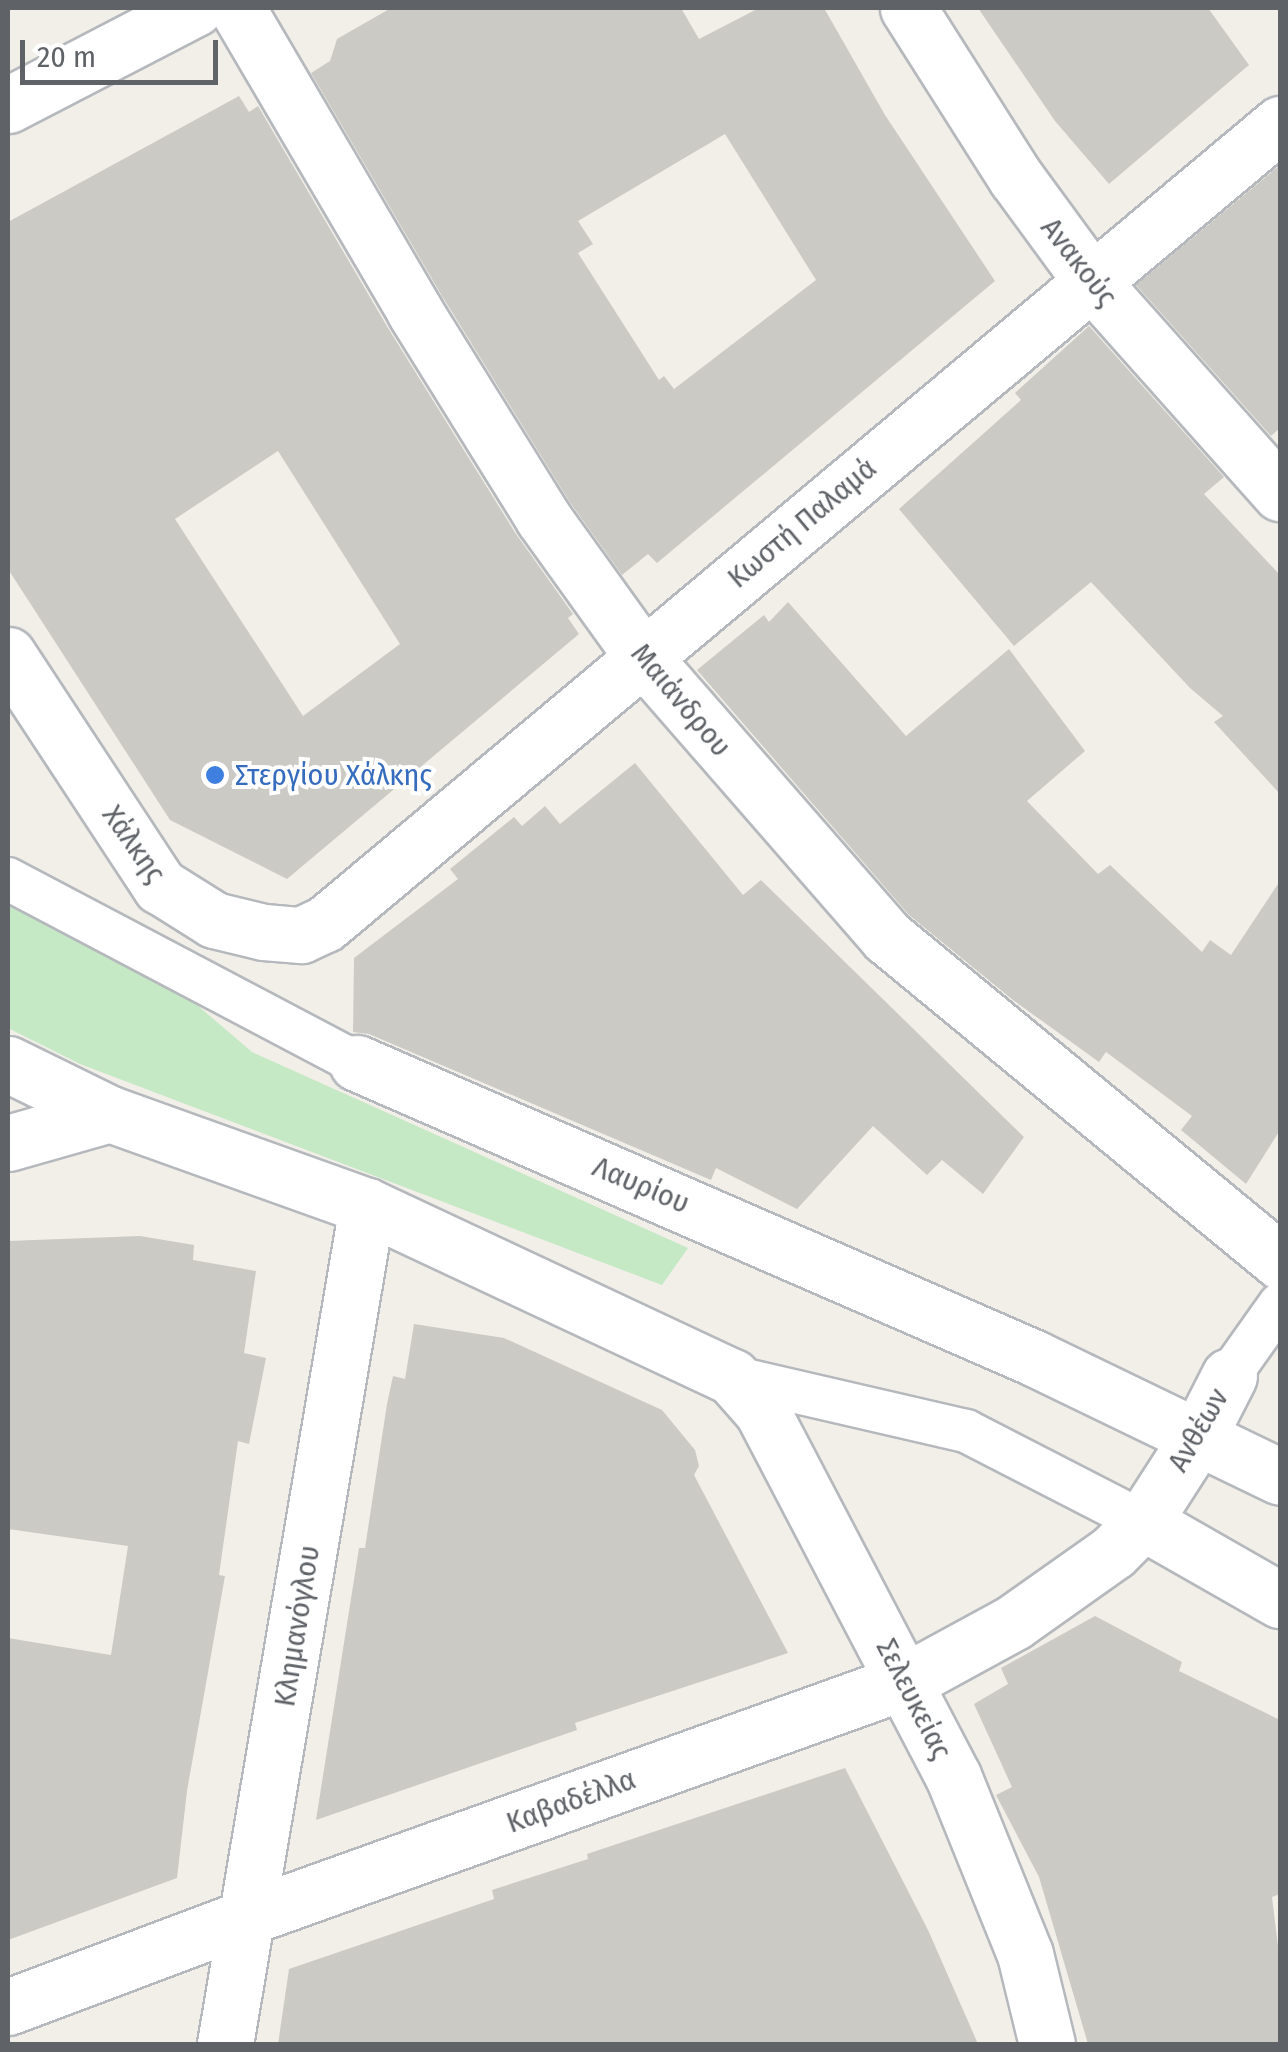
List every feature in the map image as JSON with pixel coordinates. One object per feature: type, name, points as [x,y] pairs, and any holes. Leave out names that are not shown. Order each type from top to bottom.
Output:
[{"type":"street","points":[[8,105],[203,8]]},
{"type":"street","name":"Μαιάνδρου","points":[[203,8],[424,328],[543,518],[642,656],[887,938],[1280,1261]]},
{"type":"street","name":"Ανακούς","points":[[908,8],[1016,178],[1092,282],[1280,493]]},
{"type":"street","name":"Κωστή Παλαμά","points":[[326,924],[1280,124]]},
{"type":"street","name":"Χάλκης","points":[[8,655],[160,886],[214,920],[230,924],[301,935],[326,924]]},
{"type":"street","name":"Λαυρίου","points":[[8,879],[357,1063],[757,1234],[1199,1436],[1280,1477]]},
{"type":"street","points":[[8,1064],[110,1114],[367,1206],[732,1377],[966,1431],[1128,1537],[1280,1600]]},
{"type":"street","points":[[8,1144],[110,1114]]},
{"type":"street","name":"Κλημανόγλου","points":[[225,2044],[250,1916],[367,1206]]},
{"type":"street","name":"Ανθέων","points":[[1128,1537],[1199,1436],[1228,1376],[1280,1304]]},
{"type":"street","name":"Σελευκείας","points":[[732,1377],[762,1411],[953,1776],[1025,1954],[1047,2044]]},
{"type":"street","name":"Καβαδέλλα","points":[[8,2007],[906,1681],[1014,1622],[1128,1537]]},
{"type":"green space","points":[[8,877],[107,928],[252,1052],[688,1248],[662,1285],[80,1064],[8,1028]]},
{"type":"building","points":[[391,8],[681,8],[699,39],[759,8],[824,8],[885,115],[995,281],[657,563],[648,554],[622,575],[569,501],[311,73],[330,61],[337,39]],"holes":[[[725,134],[816,280],[674,389],[664,376],[659,380],[578,253],[593,244],[578,221]]]},
{"type":"building","points":[[978,8],[1208,8],[1249,65],[1109,184],[1055,121]]},
{"type":"building","points":[[239,96],[249,112],[258,106],[388,328],[516,534],[573,614],[568,618],[579,634],[287,879],[170,820],[8,569],[8,222]],"holes":[[[278,451],[400,644],[303,716],[175,519]]]},
{"type":"building","points":[[1280,165],[1280,428],[1271,436],[1136,285]]},
{"type":"building","points":[[1089,326],[1224,477],[1204,494],[1280,575],[1280,794],[1214,722],[1223,716],[1190,688],[1091,582],[1014,646],[899,509],[1021,400],[1015,393]]},
{"type":"building","points":[[788,602],[906,736],[1009,649],[1085,751],[1027,801],[1098,874],[1110,865],[1202,952],[1210,940],[1231,955],[1280,881],[1280,1130],[1246,1184],[1181,1130],[1192,1116],[1106,1052],[1099,1062],[1013,1000],[909,915],[697,670],[764,615],[769,622]]},
{"type":"building","points":[[635,763],[743,895],[761,880],[1024,1137],[983,1194],[942,1160],[927,1175],[873,1126],[797,1209],[716,1168],[711,1180],[369,1034],[353,1032],[354,958],[458,879],[450,869],[514,817],[522,826],[545,806],[560,824]]},
{"type":"building","points":[[140,1236],[194,1245],[193,1260],[256,1271],[244,1353],[266,1358],[249,1444],[238,1441],[219,1575],[225,1576],[187,1791],[177,1878],[8,1940],[8,1638],[111,1655],[128,1546],[8,1529],[8,1241]]},
{"type":"building","points":[[414,1324],[504,1338],[662,1410],[695,1450],[699,1466],[694,1475],[788,1653],[575,1723],[577,1730],[316,1820],[359,1548],[365,1548],[387,1404],[393,1376],[405,1379]]},
{"type":"building","points":[[1095,1616],[1182,1662],[1179,1671],[1280,1720],[1280,1894],[1272,1897],[1280,1963],[1280,2044],[1088,2044],[1039,1877],[996,1795],[1012,1787],[974,1704],[1008,1684],[1001,1668]]},
{"type":"building","points":[[845,1768],[928,1930],[978,2044],[278,2044],[289,1969],[494,1899],[492,1890],[588,1859],[587,1854]]},
{"type":"place","name":"Στεργίου Χάλκης","points":[[215,775]]}]
